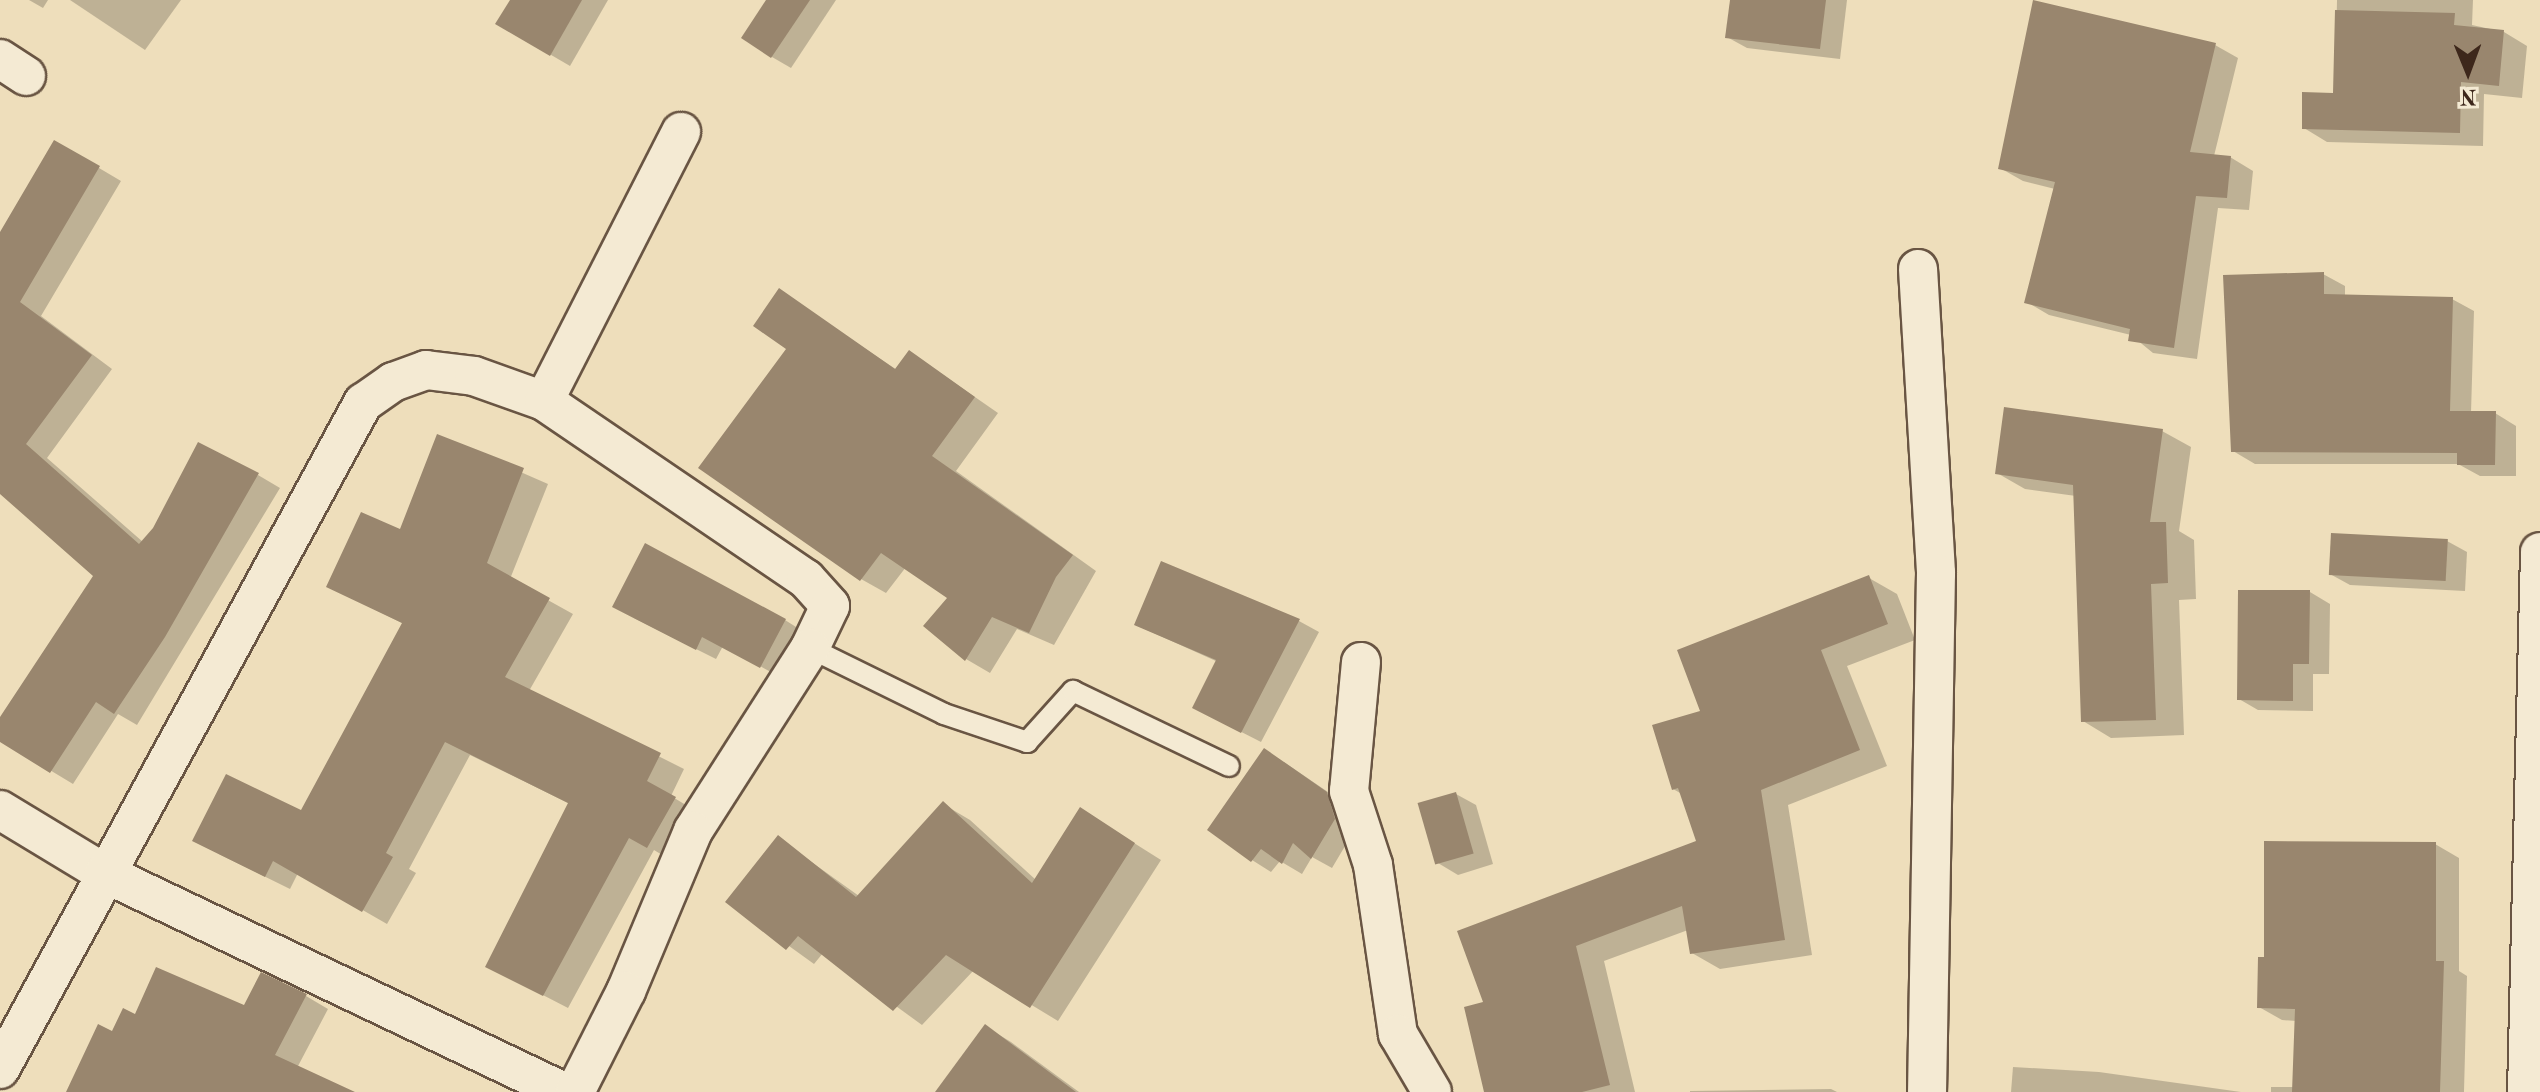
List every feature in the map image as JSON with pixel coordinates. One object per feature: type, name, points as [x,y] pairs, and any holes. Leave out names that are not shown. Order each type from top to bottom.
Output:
[{"type":"street","points":[[544,401],[681,132]]},
{"type":"street","points":[[1918,269],[1936,573],[1927,1092]]},
{"type":"street","points":[[0,1069],[104,873],[363,403],[393,382],[426,370],[474,376],[544,401],[806,579],[830,606],[810,648],[693,831],[626,991],[575,1092]]},
{"type":"street","points":[[2527,1092],[2540,552]]},
{"type":"street","points":[[1361,662],[1349,791],[1373,865],[1398,1034],[1432,1092]]},
{"type":"street","points":[[0,810],[104,873],[564,1092]]},
{"type":"lane","points":[[810,648],[944,714],[1027,742],[1073,691],[1229,766]]},
{"type":"building","points":[[510,0],[582,0],[550,56],[495,24]]},
{"type":"building","points":[[766,0],[810,0],[771,58],[741,38]]},
{"type":"building","points":[[1730,0],[1826,0],[1820,49],[1725,38]]},
{"type":"building","points":[[2033,0],[2216,43],[2190,152],[2231,156],[2227,198],[2196,196],[2174,348],[2128,341],[2130,329],[2024,303],[2055,182],[1998,169]]},
{"type":"building","points":[[2335,10],[2455,13],[2454,25],[2504,30],[2499,86],[2461,82],[2460,133],[2302,129],[2302,92],[2333,93]]},
{"type":"building","points":[[54,140],[100,166],[20,302],[92,355],[26,444],[139,544],[153,528],[198,442],[259,473],[165,637],[114,714],[96,702],[50,773],[0,742],[0,717],[93,576],[0,494],[0,232]]},
{"type":"building","points":[[2324,272],[2324,294],[2453,297],[2450,411],[2496,411],[2495,465],[2457,465],[2457,453],[2231,452],[2223,275]]},
{"type":"building","points":[[779,288],[895,369],[909,350],[975,397],[932,456],[1073,555],[1056,577],[1029,633],[992,617],[965,661],[923,626],[947,598],[881,553],[860,581],[698,468],[786,349],[753,326]]},
{"type":"building","points":[[2004,407],[2163,429],[2150,522],[2166,522],[2168,583],[2151,584],[2156,720],[2081,722],[2073,485],[1995,474]]},
{"type":"building","points":[[437,434],[524,468],[487,563],[550,598],[505,677],[661,753],[647,781],[676,797],[647,848],[629,838],[543,996],[485,967],[568,803],[445,742],[386,853],[393,857],[362,912],[273,861],[265,877],[192,841],[226,774],[301,810],[402,623],[326,587],[361,512],[400,529]]},
{"type":"building","points":[[2331,533],[2448,539],[2446,581],[2329,575]]},
{"type":"building","points":[[645,543],[786,619],[760,668],[702,637],[696,650],[612,607]]},
{"type":"building","points":[[1161,561],[1300,619],[1241,733],[1192,708],[1216,660],[1134,625]]},
{"type":"building","points":[[1869,575],[1888,624],[1821,650],[1860,750],[1761,790],[1785,940],[1690,954],[1682,906],[1576,946],[1610,1085],[1582,1092],[1484,1092],[1464,1007],[1483,1002],[1457,931],[1696,841],[1678,788],[1672,790],[1652,725],[1700,711],[1677,650]]},
{"type":"building","points":[[2238,590],[2310,590],[2309,664],[2293,664],[2293,701],[2237,700]]},
{"type":"building","points":[[1264,748],[1327,792],[1335,819],[1311,859],[1293,843],[1282,864],[1261,849],[1251,862],[1207,830]]},
{"type":"building","points":[[1456,792],[1474,854],[1435,865],[1418,803]]},
{"type":"building","points":[[943,801],[1032,883],[1080,807],[1135,843],[1030,1008],[946,955],[893,1011],[798,936],[786,950],[725,902],[778,835],[856,897]]},
{"type":"building","points":[[2264,841],[2436,842],[2436,961],[2444,961],[2440,1092],[2292,1092],[2295,1009],[2257,1008],[2258,957],[2264,957]]},
{"type":"building","points":[[156,967],[244,1005],[261,972],[307,994],[275,1055],[355,1092],[66,1092],[98,1024],[112,1031],[123,1008],[135,1014]]},
{"type":"building","points":[[985,1024],[1076,1092],[935,1092]]}]
